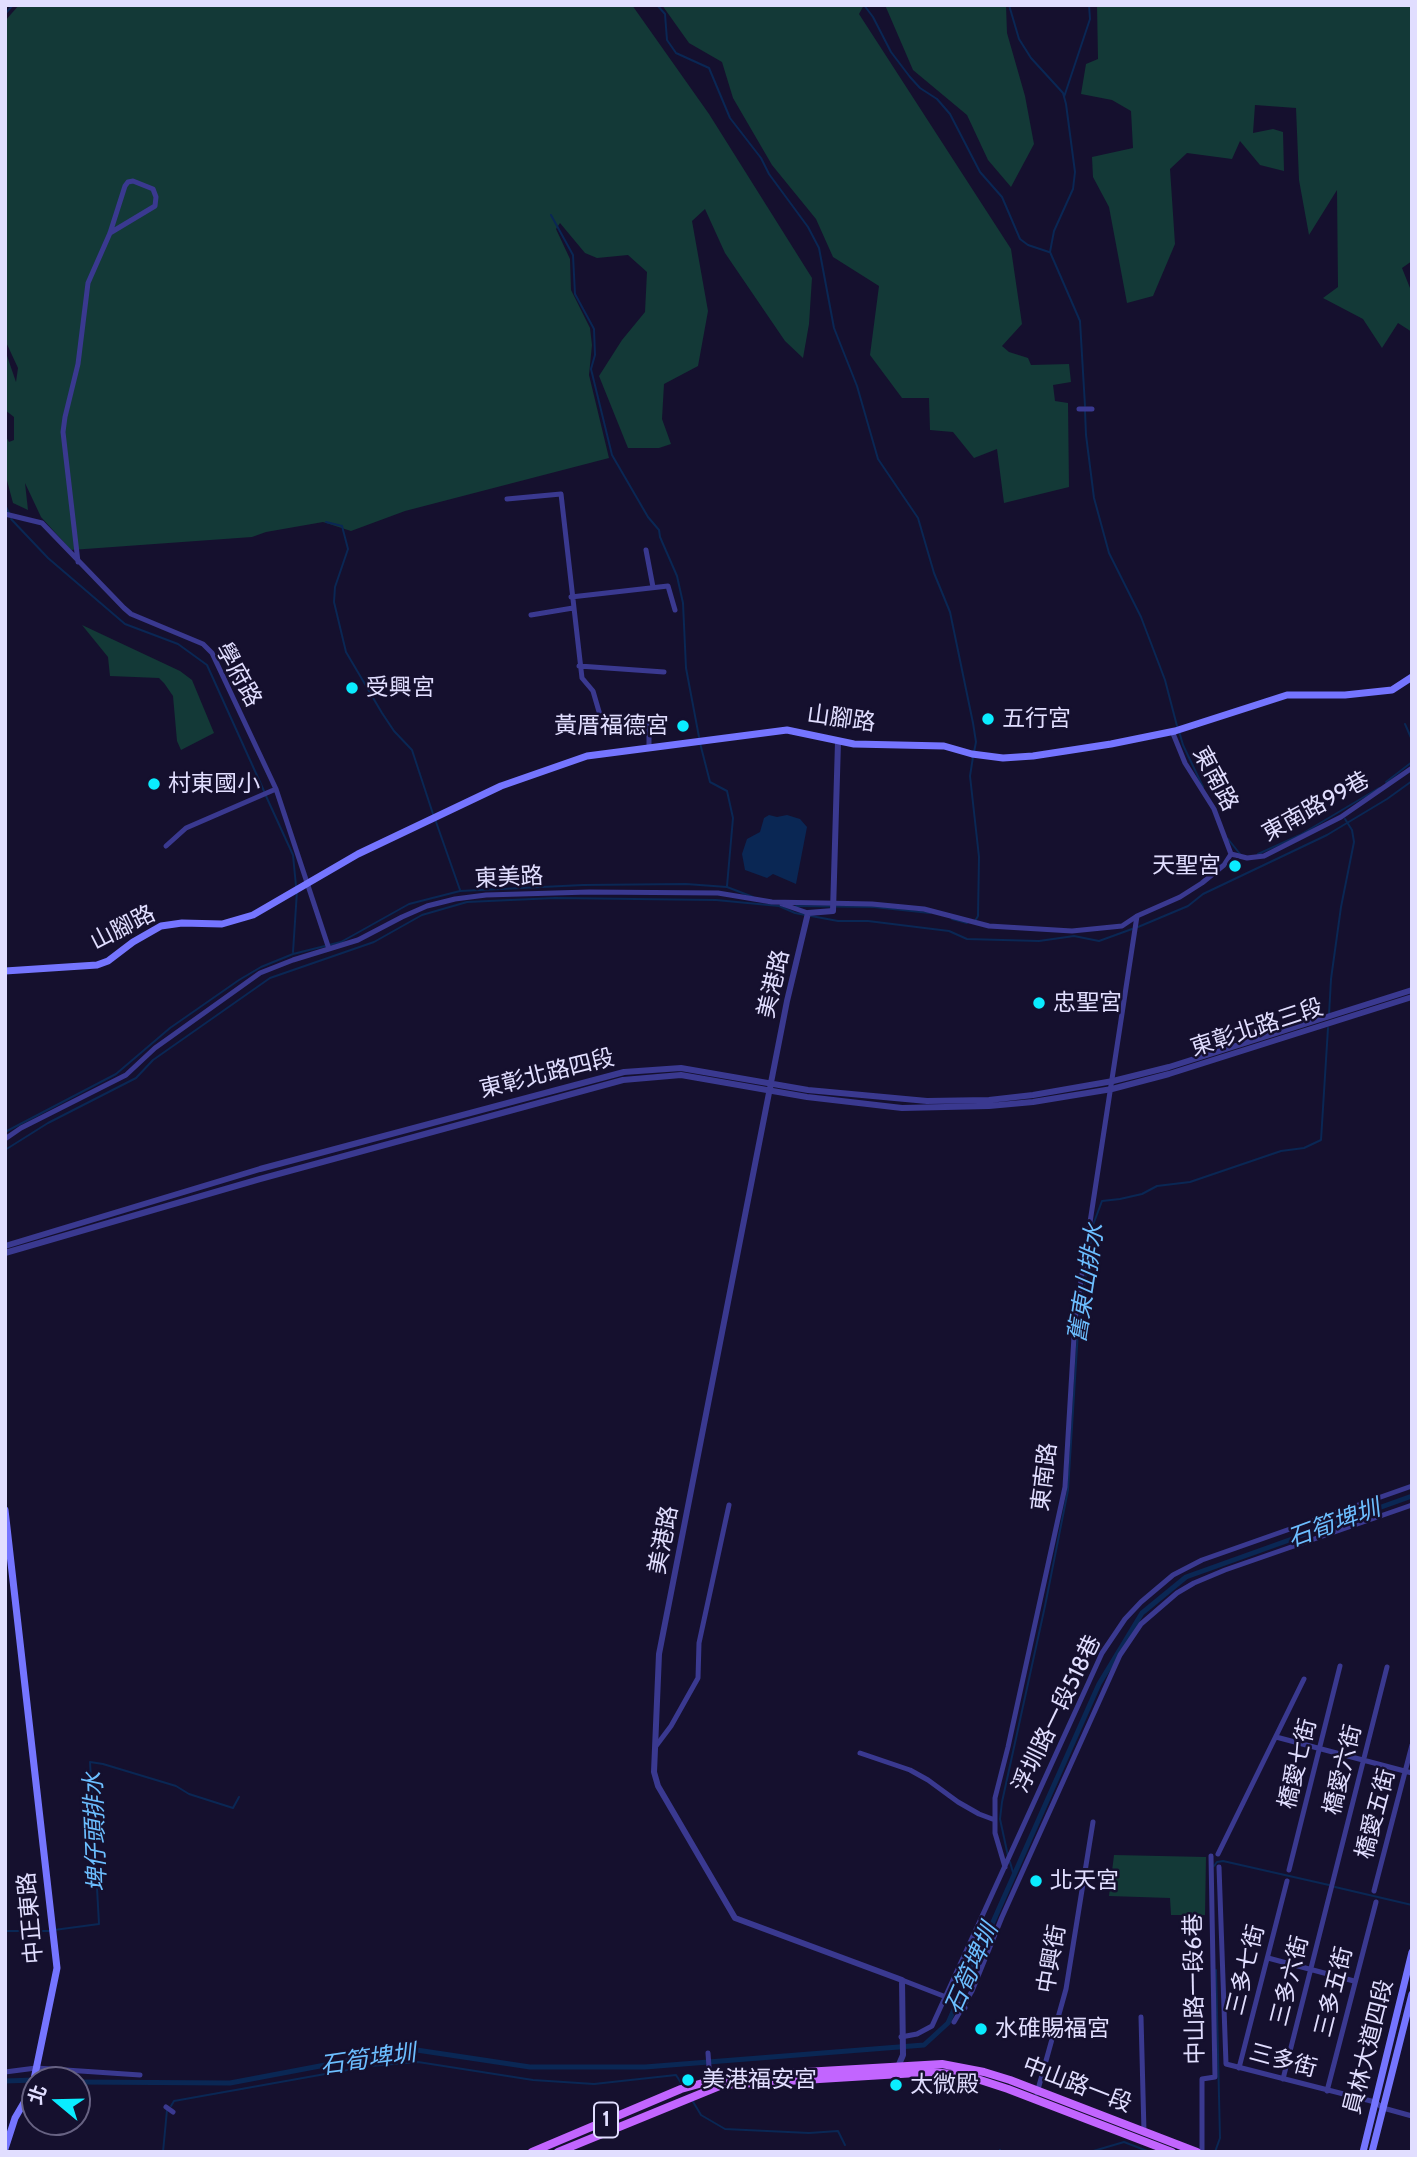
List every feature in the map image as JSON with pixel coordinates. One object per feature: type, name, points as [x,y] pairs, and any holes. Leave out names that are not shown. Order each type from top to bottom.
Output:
[{"type":"main road","name":"山腳路","points":[[5,971],[97,965],[108,961],[161,926],[231,922],[253,915],[358,854],[500,786],[587,756],[787,730],[838,742],[944,746],[1003,758],[1033,756],[1173,731],[1287,695],[1345,695],[1392,690],[1412,677]]},
{"type":"main road","name":"中正東路","points":[[5,1510],[57,1968],[36,2066]]},
{"type":"main road","name":"員林大道四段","points":[[1363,2152],[1412,1952]]},
{"type":"main road","name":"員林大道四段","points":[[1372,2152],[1412,1995]]},
{"type":"main road","name":"中山路一段","points":[[531,2152],[685,2087],[710,2081],[770,2074],[942,2064],[984,2072],[1172,2152]]},
{"type":"main road","name":"中山路一段","points":[[558,2152],[722,2085],[933,2072],[968,2076],[1035,2095],[1197,2152]]},
{"type":"main road","name":"中正東路","points":[[5,2149],[21,2108]]},
{"type":"street","points":[[78,562],[65,458],[65,416],[78,364],[88,283],[128,182],[133,181],[153,189],[155,206],[110,233]]},
{"type":"street","points":[[1079,409],[1092,409]]},
{"type":"street","points":[[507,499],[561,494],[582,678],[593,691],[600,715],[612,723],[644,721],[649,728],[649,748]]},
{"type":"street","name":"學府路","points":[[5,514],[42,523],[131,614],[202,644],[212,653],[276,789],[305,885],[329,949]]},
{"type":"street","points":[[646,550],[653,587]]},
{"type":"street","points":[[571,597],[653,587],[670,588],[675,610]]},
{"type":"street","points":[[531,615],[573,608]]},
{"type":"street","points":[[579,666],[664,672]]},
{"type":"street","name":"東南路","points":[[1173,731],[1185,763],[1214,809],[1231,854]]},
{"type":"street","points":[[772,902],[807,916],[834,911],[838,742]]},
{"type":"street","name":"東南路99巷","points":[[1231,854],[1247,858],[1264,856],[1341,817],[1412,768]]},
{"type":"street","points":[[166,846],[186,828],[276,789]]},
{"type":"street","points":[[772,902],[872,904],[924,909],[989,926],[1072,931],[1122,926],[1202,883],[1224,864],[1231,854]]},
{"type":"street","name":"東美路","points":[[5,1139],[21,1128],[127,1075],[155,1048],[260,973],[358,940],[427,906],[479,895],[589,892],[718,893],[772,902]]},
{"type":"street","name":"美港路","points":[[807,916],[770,1088],[659,1654],[654,1772],[657,1786],[735,1918],[902,1980]]},
{"type":"street","name":"東南路","points":[[1006,1864],[995,1833],[995,1798],[1009,1747],[1065,1487],[1075,1320],[1138,916]]},
{"type":"street","name":"東彰北路三段","points":[[1113,1081],[1169,1067],[1412,990]]},
{"type":"street","name":"東彰北路三段","points":[[1112,1089],[1169,1074],[1412,997]]},
{"type":"street","name":"東彰北路四段","points":[[5,1245],[260,1169],[604,1084],[643,1077],[681,1075],[902,1108],[1033,1102],[1112,1089]]},
{"type":"street","name":"東彰北路四段","points":[[770,1088],[927,1101],[989,1100],[1113,1081]]},
{"type":"street","name":"東彰北路四段","points":[[5,1253],[450,1121]]},
{"type":"street","name":"浮圳路一段518巷","points":[[901,2039],[932,2025],[1111,1638],[1140,1602],[1173,1575],[1214,1556],[1412,1486]]},
{"type":"street","points":[[653,1749],[671,1726],[698,1678],[699,1643],[729,1505]]},
{"type":"street","points":[[954,2022],[965,2008],[1002,1917],[1120,1655],[1141,1624],[1177,1593],[1194,1583],[1412,1505]]},
{"type":"street","name":"橋愛七街","points":[[1289,1870],[1340,1666]]},
{"type":"street","name":"橋愛六街","points":[[1331,1891],[1387,1667]]},
{"type":"street","points":[[1304,1679],[1276,1737],[1409,1772]]},
{"type":"street","name":"中山路一段6巷","points":[[1202,2152],[1202,2079],[1215,2077],[1214,1855],[1276,1737]]},
{"type":"street","points":[[1062,1742],[1078,1749]]},
{"type":"street","name":"橋愛五街","points":[[1374,1891],[1409,1772],[1412,1745]]},
{"type":"street","points":[[860,1753],[910,1770],[958,1802],[995,1820]]},
{"type":"street","name":"中興街","points":[[1035,2095],[1066,1989],[1093,1822]]},
{"type":"street","name":"三多街","points":[[1219,1867],[1226,2064],[1375,2102],[1383,2108],[1412,2116]]},
{"type":"street","name":"三多七街","points":[[1239,2068],[1287,1881]]},
{"type":"street","name":"三多六街","points":[[1283,2079],[1331,1891]]},
{"type":"street","name":"三多五街","points":[[1327,2091],[1376,1902]]},
{"type":"street","points":[[1268,1958],[1354,1981]]},
{"type":"street","points":[[887,2076],[898,2068],[902,2052],[902,1980],[946,1997],[965,2008]]},
{"type":"street","points":[[1402,1993],[1412,1995]]},
{"type":"street","points":[[1141,2017],[1144,2132]]},
{"type":"street","points":[[708,2053],[710,2081]]},
{"type":"street","points":[[91,2072],[141,2076]]},
{"type":"street","points":[[166,2107],[173,2112]]},
{"type":"green space","points":[[19,5],[632,5],[709,114],[812,278],[809,324],[803,358],[785,341],[725,253],[705,209],[692,221],[708,311],[698,366],[664,384],[662,419],[671,444],[659,448],[628,448],[599,376],[622,340],[645,312],[647,272],[628,255],[597,258],[585,253],[560,223],[556,229],[570,259],[571,290],[590,328],[592,345],[589,375],[609,458],[405,511],[351,531],[323,522],[252,537],[71,550],[41,517],[25,483],[28,510],[13,503],[5,473],[5,435],[9,442],[14,440],[14,417],[5,410],[5,350],[16,382],[18,368],[5,340],[5,21]]},
{"type":"green space","points":[[662,5],[864,5],[859,14],[1011,249],[1022,324],[1002,346],[1009,352],[1028,358],[1031,365],[1069,364],[1071,382],[1053,385],[1055,401],[1068,403],[1069,487],[1004,503],[997,449],[974,458],[953,432],[930,430],[929,398],[902,398],[870,355],[879,286],[833,257],[816,219],[772,165],[733,98],[722,62],[689,43]]},
{"type":"green space","points":[[885,5],[1006,5],[1007,33],[1025,96],[1034,144],[1011,187],[988,160],[967,115],[913,70]]},
{"type":"green space","points":[[1097,5],[1412,5],[1412,261],[1402,268],[1412,293],[1412,332],[1398,323],[1382,348],[1363,319],[1323,298],[1338,287],[1337,190],[1309,235],[1299,180],[1296,108],[1255,105],[1253,133],[1273,129],[1283,132],[1284,171],[1260,165],[1240,141],[1232,159],[1187,153],[1170,169],[1175,244],[1153,296],[1127,303],[1109,207],[1093,177],[1092,157],[1133,148],[1131,111],[1112,100],[1081,94],[1086,64],[1098,59]]},
{"type":"green space","points":[[82,625],[180,671],[192,680],[214,733],[181,750],[177,741],[173,696],[164,683],[159,678],[110,676],[108,657]]},
{"type":"green space","points":[[1114,1855],[1206,1857],[1205,1915],[1171,1915],[1170,1898],[1109,1896]]},
{"type":"water","points":[[769,815],[787,815],[800,819],[807,827],[796,884],[773,874],[767,878],[745,870],[742,854],[747,839],[760,832],[764,818]]},
{"type":"waterway","points":[[5,14],[13,5]]},
{"type":"waterway","points":[[657,5],[665,14],[667,40],[676,53],[709,68],[730,118],[761,158],[769,174],[808,227],[819,248],[834,328],[857,386],[878,459],[918,518],[934,573],[950,612],[973,723],[976,742],[974,752]]},
{"type":"waterway","points":[[864,5],[891,52],[910,77],[920,88],[937,99],[950,114],[980,172],[1002,197],[1020,239],[1028,245],[1049,252]]},
{"type":"waterway","points":[[1009,5],[1019,39],[1031,58],[1063,93],[1066,104],[1075,172],[1073,189],[1054,231],[1050,252],[1080,321],[1085,406]]},
{"type":"waterway","points":[[1064,97],[1090,19],[1089,5]]},
{"type":"waterway","points":[[551,215],[573,255],[575,294],[594,329],[595,355],[591,369],[612,455],[648,517],[659,530],[677,576],[683,603],[686,668],[699,737]]},
{"type":"waterway","points":[[1085,411],[1094,498],[1109,553],[1141,617],[1165,680],[1177,726]]},
{"type":"waterway","points":[[5,505],[9,513]]},
{"type":"waterway","points":[[11,519],[48,558],[125,624],[178,644],[207,665],[264,791]]},
{"type":"waterway","points":[[326,522],[342,526],[348,549],[335,587],[334,602],[346,652],[394,731],[412,750],[433,814]]},
{"type":"waterway","points":[[1405,724],[1412,740]]},
{"type":"waterway","points":[[1179,731],[1203,787]]},
{"type":"waterway","points":[[700,743],[710,782],[727,791],[733,818],[727,886]]},
{"type":"waterway","points":[[973,757],[970,776],[979,857],[978,916],[975,921]]},
{"type":"waterway","points":[[1386,782],[1412,762]]},
{"type":"waterway","points":[[1138,927],[1188,906],[1203,894],[1327,835],[1412,781]]},
{"type":"waterway","points":[[1258,854],[1300,835],[1379,788]]},
{"type":"waterway","points":[[266,796],[293,855],[296,886]]},
{"type":"waterway","points":[[435,819],[460,890]]},
{"type":"waterway","name":"舊東山排水","points":[[1329,1015],[1341,907],[1354,842],[1352,830],[1345,819]]},
{"type":"waterway","points":[[1228,839],[1240,854]]},
{"type":"waterway","points":[[5,1132],[116,1074],[170,1028],[261,967],[293,954],[341,942],[409,904],[460,891],[583,885],[686,884],[727,887],[753,897]]},
{"type":"waterway","points":[[293,952],[297,891]]},
{"type":"waterway","points":[[5,1150],[48,1123],[136,1078],[153,1060],[270,978],[374,942],[422,915],[467,902],[555,898],[716,900],[779,906],[795,913],[838,921],[868,921],[949,931],[967,939],[1039,941],[1074,936],[1099,941],[1132,929]]},
{"type":"waterway","points":[[796,906],[874,907],[930,913]]},
{"type":"waterway","points":[[952,919],[967,923]]},
{"type":"waterway","name":"舊東山排水","points":[[1008,1856],[1000,1819],[1002,1802],[1068,1490],[1078,1331],[1093,1225],[1102,1201],[1142,1194],[1157,1186],[1190,1182],[1281,1151],[1304,1148],[1321,1140],[1328,1028]]},
{"type":"waterway","name":"石筍埤圳","points":[[91,2082],[230,2083],[410,2049],[530,2067],[645,2067],[924,2045],[948,2023],[1099,1684],[1142,1613],[1186,1577],[1412,1496]]},
{"type":"waterway","name":"埤仔頭排水","points":[[54,1930],[99,1924],[90,1762],[176,1786],[189,1794],[233,1808],[239,1797]]},
{"type":"waterway","points":[[1214,1866],[1223,1861],[1329,1885]]},
{"type":"waterway","name":"舊東山排水","points":[[1010,1862],[1014,1876]]},
{"type":"waterway","points":[[1335,1887],[1412,1905]]},
{"type":"waterway","name":"埤仔頭排水","points":[[5,1931],[49,1931]]},
{"type":"waterway","points":[[1215,2152],[1220,2138],[1216,1970]]},
{"type":"waterway","points":[[171,2106],[174,2101],[370,2066],[418,2062],[533,2080],[594,2084],[676,2075],[683,2086]]},
{"type":"waterway","name":"石筍埤圳","points":[[5,2081],[21,2080]]},
{"type":"waterway","points":[[692,2100],[701,2115],[725,2129],[809,2133],[838,2131],[845,2145]]},
{"type":"waterway","points":[[163,2152],[167,2110]]},
{"type":"waterway","points":[[1090,2152],[1124,2142],[1150,2152]]},
{"type":"place","name":"受興宮","points":[[352,688]]},
{"type":"place","name":"五行宮","points":[[988,719]]},
{"type":"place","name":"黃厝福德宮","points":[[683,726]]},
{"type":"place","name":"村東國小","points":[[154,784]]},
{"type":"place","name":"天聖宮","points":[[1235,866]]},
{"type":"place","name":"忠聖宮","points":[[1039,1003]]},
{"type":"place","name":"北天宮","points":[[1036,1881]]},
{"type":"place","name":"水碓賜福宮","points":[[981,2029]]},
{"type":"place","name":"美港福安宮","points":[[688,2080]]},
{"type":"place","name":"太微殿","points":[[896,2085]]}]
